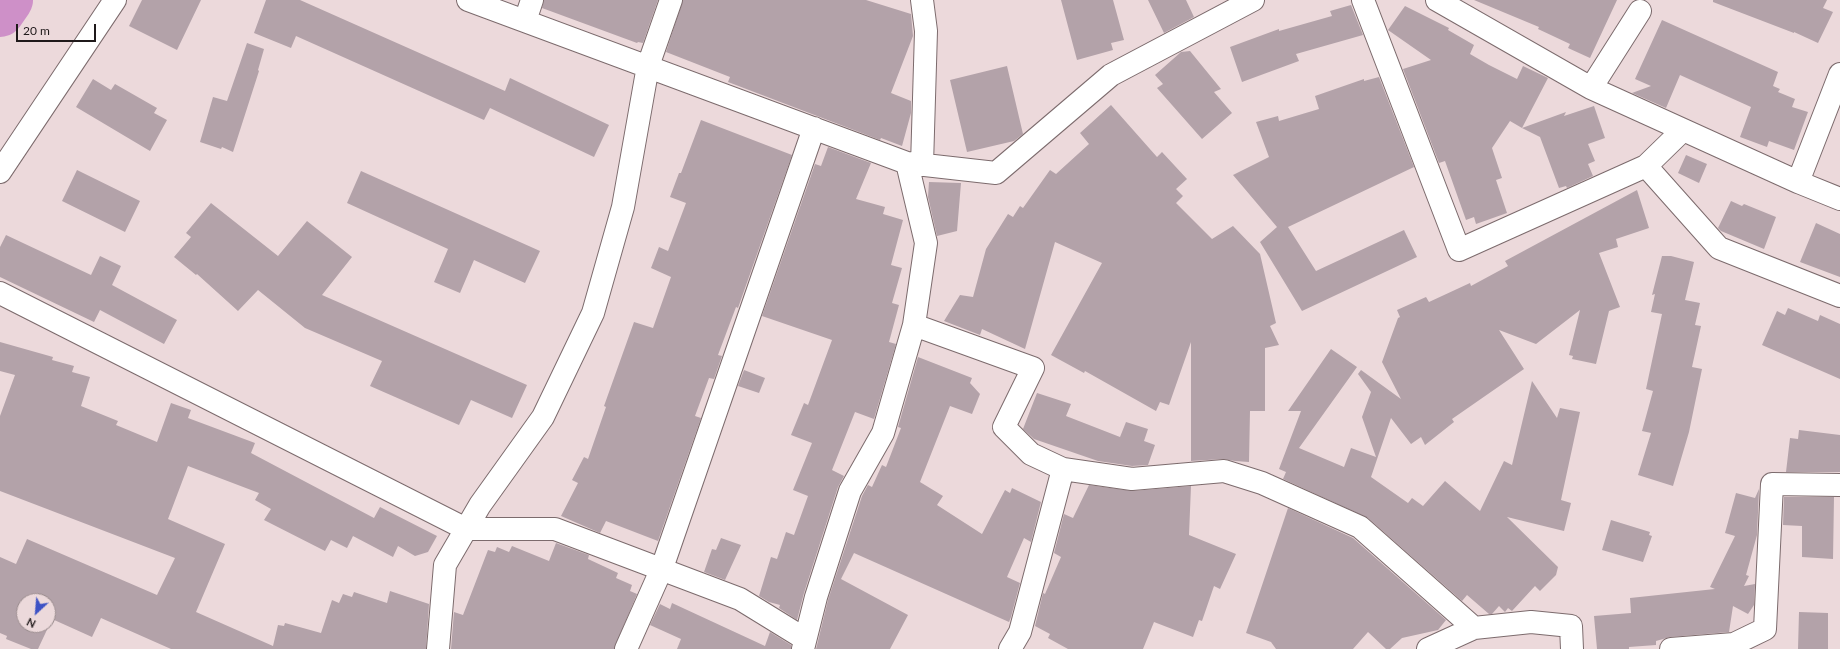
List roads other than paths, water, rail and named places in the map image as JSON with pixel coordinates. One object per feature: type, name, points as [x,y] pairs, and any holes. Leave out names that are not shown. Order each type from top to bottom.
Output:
[{"type":"street","points":[[0,172],[115,0]]},
{"type":"street","points":[[468,0],[914,164],[996,173],[1111,75],[1254,0]]},
{"type":"street","points":[[525,20],[532,0]]},
{"type":"street","points":[[438,649],[446,565],[480,505],[543,417],[593,313],[623,207],[648,66],[671,0]]},
{"type":"street","points":[[0,293],[466,529],[555,529],[662,568],[740,599],[804,644],[816,597],[850,491],[883,434],[914,325],[926,243],[914,164],[926,31],[922,0]]},
{"type":"street","points":[[1363,0],[1459,250],[1646,166],[1683,130]]},
{"type":"street","points":[[1437,0],[1591,88],[1798,182],[1840,199]]},
{"type":"street","points":[[1591,88],[1640,11]]},
{"type":"street","points":[[1798,182],[1840,74]]},
{"type":"street","points":[[626,649],[662,568],[814,128]]},
{"type":"street","points":[[1646,166],[1719,248],[1840,296]]},
{"type":"street","points":[[914,325],[1033,368],[1004,427],[1031,454],[1063,469],[1132,479],[1224,471],[1262,483],[1360,527],[1474,628]]},
{"type":"street","points":[[1010,649],[1020,632],[1063,469]]},
{"type":"street","points":[[1671,649],[1734,644],[1765,629],[1772,484],[1840,485]]},
{"type":"street","points":[[1428,649],[1474,628],[1532,622],[1571,626],[1572,649]]},
{"type":"waterway","points":[[0,13],[9,0]]}]
